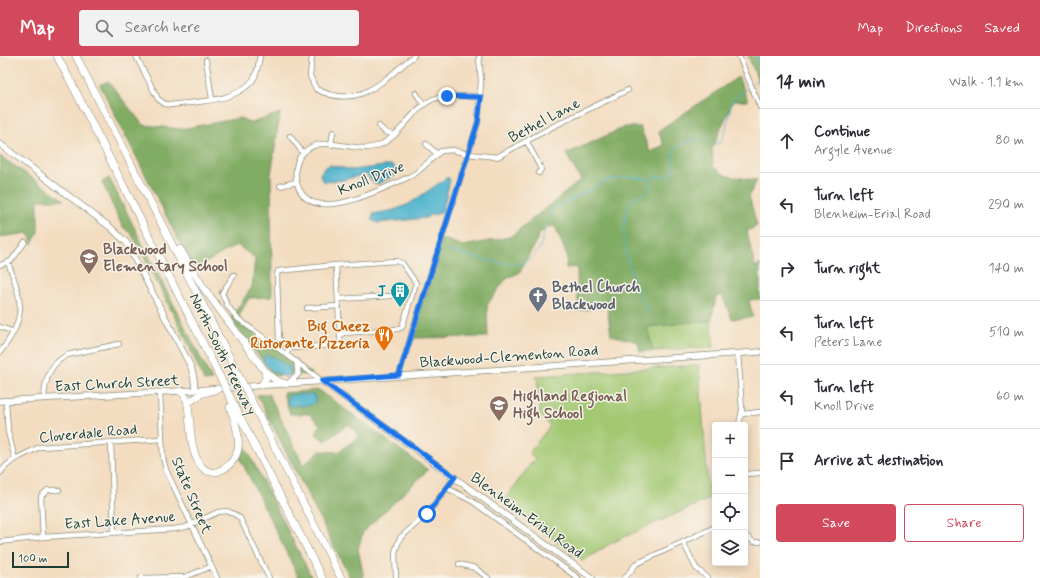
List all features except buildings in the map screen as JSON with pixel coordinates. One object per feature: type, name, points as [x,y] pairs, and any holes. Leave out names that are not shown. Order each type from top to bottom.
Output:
[{"type":"highway","name":"North-South Freeway","points":[[56,56],[74,88],[217,371],[227,395],[322,578]]},
{"type":"highway","name":"North-South Freeway","points":[[76,56],[144,187],[341,578]]},
{"type":"highway","points":[[144,187],[203,288],[265,371],[277,381],[288,384]]},
{"type":"highway","points":[[262,385],[266,378],[265,371]]},
{"type":"highway","points":[[192,401],[201,394],[218,389]]},
{"type":"highway","points":[[189,410],[194,390]]},
{"type":"highway","points":[[180,391],[186,396],[194,450],[199,464],[210,472],[226,469],[234,460],[238,441],[236,425],[227,395]]},
{"type":"main road","points":[[0,144],[110,227],[126,242],[190,367],[194,379],[194,390]]},
{"type":"main road","name":"Blackwood-Clementon Road","points":[[236,387],[760,352]]},
{"type":"main road","points":[[288,384],[298,374],[297,362]]},
{"type":"main road","name":"Blenheim-Erial Road","points":[[322,381],[592,578]]},
{"type":"main road","name":"East Church Street","points":[[3,401],[160,393],[236,387]]},
{"type":"street","points":[[136,56],[158,99],[165,104],[171,105],[225,97],[239,92],[253,79],[257,71],[260,56]]},
{"type":"street","points":[[312,56],[310,76],[316,89],[330,95],[347,97],[356,97],[367,92],[414,56]]},
{"type":"street","points":[[399,375],[478,122],[481,97],[481,68],[479,56]]},
{"type":"street","points":[[739,56],[760,107]]},
{"type":"street","points":[[206,60],[212,99]]},
{"type":"street","name":"Bethel Lane","points":[[468,154],[497,157],[552,127],[628,90]]},
{"type":"street","points":[[416,93],[424,105]]},
{"type":"street","name":"Knoll Drive","points":[[303,153],[316,145],[331,144],[372,147],[378,146],[395,135],[424,105],[441,97],[481,97]]},
{"type":"street","points":[[379,126],[385,132],[395,135]]},
{"type":"street","points":[[331,144],[332,132]]},
{"type":"street","points":[[280,186],[296,182],[297,166],[303,153],[290,136]]},
{"type":"street","points":[[527,142],[541,169],[538,173]]},
{"type":"street","points":[[426,144],[436,153],[441,150],[453,150],[468,154]]},
{"type":"street","name":"Knoll Drive","points":[[296,182],[304,196],[312,202],[332,204],[348,202],[416,173],[436,153]]},
{"type":"street","points":[[0,265],[11,261],[24,242]]},
{"type":"street","points":[[274,346],[279,339],[278,271],[400,262],[416,283],[414,294],[402,327],[398,329],[343,333],[340,336]]},
{"type":"street","points":[[0,352],[20,321],[20,310],[15,280],[8,263]]},
{"type":"street","points":[[279,339],[291,348],[340,345],[336,266]]},
{"type":"street","name":"Blenheim-Erial Road","points":[[234,275],[222,291],[226,305],[237,318],[322,381]]},
{"type":"street","points":[[414,294],[423,297]]},
{"type":"street","points":[[338,299],[392,296]]},
{"type":"street","points":[[307,308],[339,306]]},
{"type":"street","points":[[0,328],[14,332]]},
{"type":"street","points":[[44,399],[47,376],[50,369],[60,359],[68,355],[119,344]]},
{"type":"street","points":[[286,354],[291,348]]},
{"type":"street","points":[[738,353],[742,414],[740,422]]},
{"type":"street","name":"State Street","points":[[160,393],[162,439],[166,470],[210,567],[217,578]]},
{"type":"street","points":[[3,401],[8,432],[15,459]]},
{"type":"street","points":[[742,414],[760,412]]},
{"type":"street","name":"Cloverdale Road","points":[[0,473],[15,459],[40,447],[162,439]]},
{"type":"street","points":[[111,442],[114,533]]},
{"type":"street","points":[[748,474],[760,472]]},
{"type":"street","points":[[396,578],[395,552],[400,538],[427,514],[455,477]]},
{"type":"street","points":[[447,488],[472,501],[578,578]]},
{"type":"street","points":[[43,537],[41,496],[48,490],[59,490]]},
{"type":"street","name":"East Lake Avenue","points":[[0,542],[43,537],[175,529],[191,524],[218,512],[227,511],[240,518],[269,578]]},
{"type":"street","points":[[625,578],[636,564],[712,528]]},
{"type":"street","points":[[748,537],[754,542],[760,542]]},
{"type":"street","points":[[683,542],[696,568],[708,578]]},
{"type":"street","points":[[459,564],[475,568],[488,578]]},
{"type":"street","points":[[141,578],[185,578],[210,567]]},
{"type":"green space","points":[[748,56],[760,56],[760,85]]},
{"type":"green space","points":[[738,77],[748,101],[733,101],[712,149],[713,167],[727,176],[757,180],[749,196],[757,226],[747,231],[755,267],[760,264],[760,299],[749,300],[753,317],[732,319],[722,295],[716,297],[711,321],[647,327],[653,351],[640,352],[638,342],[611,335],[607,306],[578,311],[577,267],[566,268],[567,256],[555,226],[548,227],[540,233],[520,272],[505,280],[487,305],[488,337],[410,338],[441,238],[463,246],[510,237],[581,180],[566,154],[625,127],[640,127],[650,152],[664,145],[658,131]]},
{"type":"green space","points":[[108,81],[143,125],[181,129],[240,118],[252,123],[280,113],[271,175],[272,297],[249,298],[236,321],[312,374],[271,376],[269,369],[230,319],[252,287],[255,258],[237,245],[194,269],[194,271],[100,85]]},
{"type":"green space","points":[[0,156],[64,200],[38,200],[38,233],[32,244],[29,233],[0,237]]},
{"type":"green space","points":[[109,178],[212,380],[204,381],[185,337],[142,253],[132,235],[122,226],[102,182]]},
{"type":"green space","points":[[711,321],[714,347],[653,351],[647,327]]},
{"type":"green space","points":[[699,365],[709,499],[611,543],[583,561],[503,502],[535,458],[529,453],[550,426],[540,415],[537,376]]},
{"type":"green space","points":[[319,390],[428,470],[363,532],[358,549],[364,578],[350,578],[257,395],[269,394],[303,465],[320,451],[339,452],[359,436],[349,424],[325,441],[316,434],[320,425],[310,414],[290,414],[283,393]]},
{"type":"green space","points":[[240,436],[312,578],[299,578],[240,458]]},
{"type":"water","points":[[330,165],[352,170],[391,165],[397,169],[399,173],[377,184],[374,183],[366,174],[344,180],[324,182],[320,174],[324,168]]},
{"type":"water","points":[[448,177],[450,180],[442,213],[430,215],[426,218],[378,223],[372,220],[373,214],[394,210],[409,204]]},
{"type":"water","points":[[266,355],[274,357],[290,368],[291,373],[286,377],[268,368],[263,358]]},
{"type":"water","points":[[310,394],[315,396],[315,402],[312,405],[291,406],[288,404],[287,398],[290,395]]},
{"type":"waterway","points":[[753,83],[760,77],[759,65],[756,56]]},
{"type":"waterway","points":[[446,250],[499,263],[522,264],[531,258],[540,248],[547,221],[552,210],[608,180],[628,177],[650,179],[658,176],[669,177],[673,169],[673,152],[684,143],[699,140],[720,143],[726,129],[732,101],[750,85]]},
{"type":"waterway","points":[[649,313],[631,272],[624,242],[624,227],[626,213],[632,199],[650,190],[652,180]]},
{"type":"place","name":"Blackwood Elementary School","points":[[89,275]]},
{"type":"place","name":"J","points":[[400,308]]},
{"type":"place","name":"Bethel Church Blackwood","points":[[538,313]]},
{"type":"place","name":"Big Cheez Ristorante Pizzeria","points":[[384,352]]},
{"type":"place","name":"Highland Regional High School","points":[[499,422]]},
{"type":"route","points":[[427,514],[455,477],[322,381],[399,375],[478,122],[481,97],[447,96]]}]
